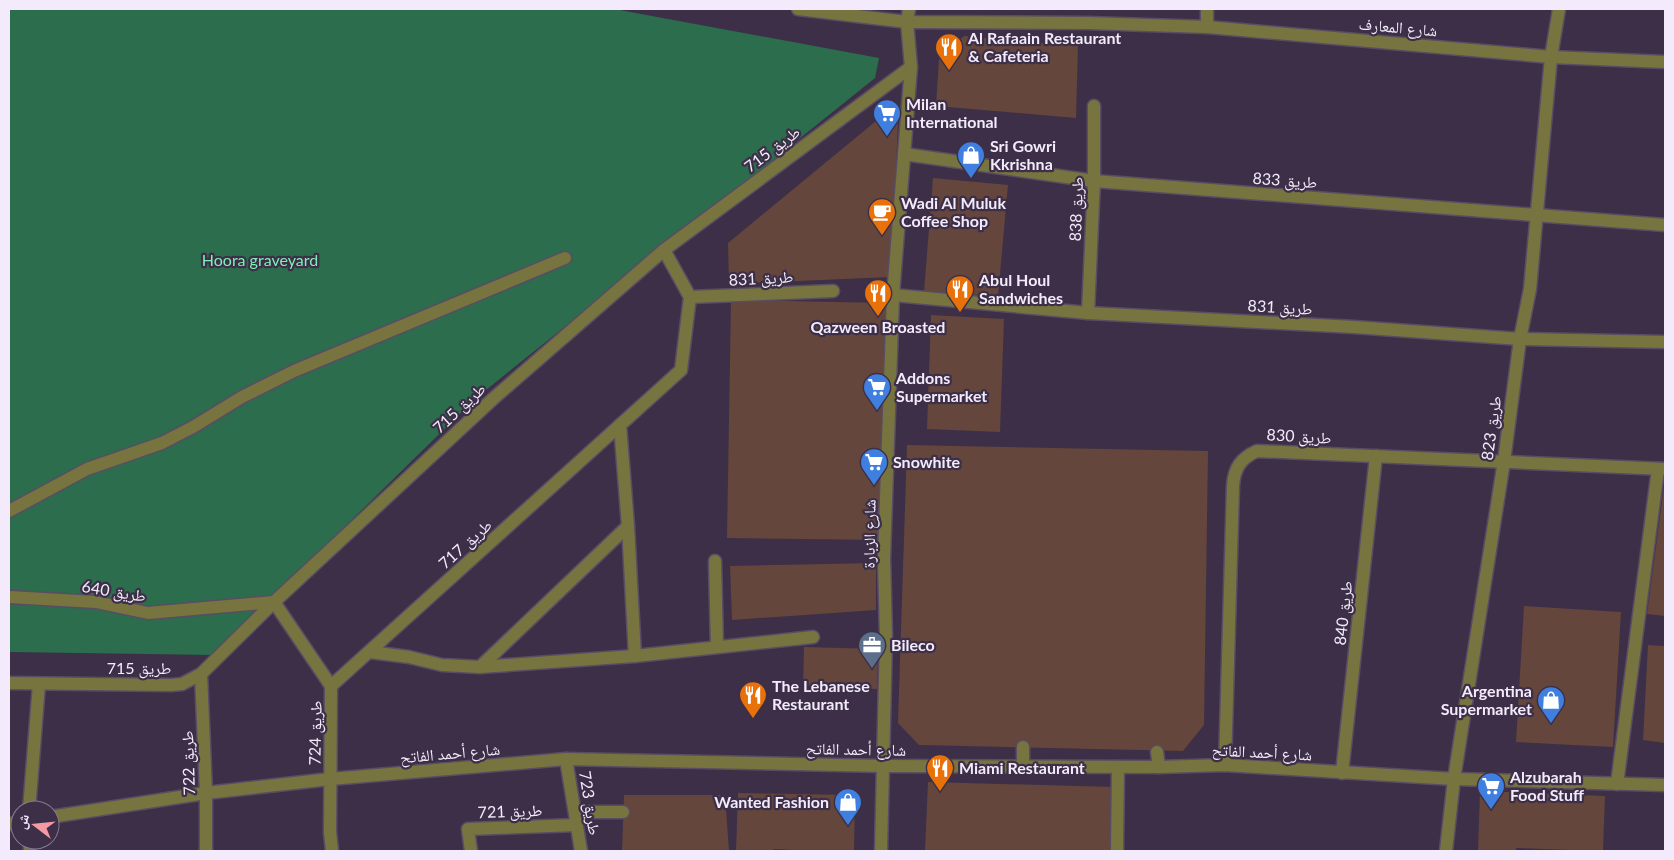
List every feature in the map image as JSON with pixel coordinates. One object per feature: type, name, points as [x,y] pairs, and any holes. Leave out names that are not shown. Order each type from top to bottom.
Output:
[{"type":"street","name":"شارع المعارف","points":[[798,9],[907,22],[1088,23],[1208,27],[1551,57],[1665,62]]},
{"type":"street","name":"شارع الزبارة","points":[[881,851],[886,638],[884,558],[893,295],[910,67],[907,22],[909,9]]},
{"type":"street","points":[[1207,9],[1208,27]]},
{"type":"street","name":"طريق 823","points":[[1446,851],[1454,779],[1504,461],[1520,339],[1530,289],[1551,57],[1559,9]]},
{"type":"street","name":"طريق 715","points":[[9,683],[171,685],[182,684],[201,674],[274,602],[494,397],[664,250],[910,67]]},
{"type":"street","name":"طريق 838","points":[[1088,313],[1094,181],[1094,106]]},
{"type":"street","name":"طريق 833","points":[[904,154],[1094,181],[1665,225]]},
{"type":"street","points":[[664,250],[690,297]]},
{"type":"street","points":[[9,511],[87,469],[162,443],[193,427],[242,397],[294,371],[565,258]]},
{"type":"street","name":"طريق 831","points":[[690,297],[833,291]]},
{"type":"street","name":"طريق 831","points":[[893,295],[1088,313],[1520,339],[1665,342]]},
{"type":"street","name":"طريق 717","points":[[332,686],[681,370],[690,297]]},
{"type":"street","points":[[620,425],[628,526],[634,656]]},
{"type":"street","name":"طريق 830","points":[[1225,765],[1232,486],[1236,468],[1241,460],[1257,450],[1662,469]]},
{"type":"street","name":"طريق 840","points":[[1342,773],[1376,456]]},
{"type":"street","points":[[1616,784],[1662,469]]},
{"type":"street","points":[[480,667],[628,526]]},
{"type":"street","points":[[715,561],[717,647]]},
{"type":"street","name":"طريق 640","points":[[9,597],[96,602],[148,613],[274,602]]},
{"type":"street","name":"طريق 724","points":[[274,602],[332,686],[330,779],[332,851]]},
{"type":"street","points":[[370,652],[409,657],[442,665],[480,667],[634,656],[813,637]]},
{"type":"street","name":"طريق 722","points":[[201,674],[206,793],[206,851]]},
{"type":"street","points":[[31,800],[39,684]]},
{"type":"street","points":[[1023,747],[1023,766]]},
{"type":"street","points":[[1157,752],[1160,767]]},
{"type":"street","name":"شارع أحمد الفاتح","points":[[60,815],[206,793],[330,779],[566,759],[883,766],[1160,767],[1225,765],[1454,779],[1665,785]]},
{"type":"street","name":"طريق 723","points":[[566,759],[581,851]]},
{"type":"street","points":[[1117,851],[1118,767]]},
{"type":"street","points":[[576,818],[623,812]]},
{"type":"street","name":"طريق 721","points":[[471,851],[468,829],[576,818]]},
{"type":"green space","name":"Hoora graveyard","points":[[9,9],[614,9],[879,58],[875,78],[476,398],[214,655],[9,652]]},
{"type":"building","points":[[964,36],[1078,46],[1076,118],[936,106],[939,59]]},
{"type":"building","points":[[876,121],[898,121],[891,277],[729,284],[728,243]]},
{"type":"building","points":[[933,178],[1008,185],[998,296],[924,292]]},
{"type":"building","points":[[731,300],[888,303],[884,540],[727,538]]},
{"type":"building","points":[[931,315],[1004,319],[1000,432],[927,429]]},
{"type":"building","points":[[907,445],[1208,451],[1204,725],[1183,751],[919,745],[898,723]]},
{"type":"building","points":[[1665,486],[1665,616],[1647,614]]},
{"type":"building","points":[[876,563],[876,610],[732,620],[730,566]]},
{"type":"building","points":[[1524,606],[1621,612],[1613,747],[1516,742]]},
{"type":"building","points":[[1648,645],[1665,646],[1665,743],[1643,740]]},
{"type":"building","points":[[804,647],[878,649],[877,689],[803,686]]},
{"type":"building","points":[[928,782],[1115,787],[1113,851],[925,851]]},
{"type":"building","points":[[1480,791],[1605,796],[1603,851],[1516,848],[1516,851],[1478,851]]},
{"type":"building","points":[[738,793],[855,795],[854,851],[773,849],[773,851],[736,851]]},
{"type":"building","points":[[624,795],[725,795],[729,851],[622,851]]},
{"type":"place","name":"Al Rafaain Restaurant & Cafeteria","points":[[949,71]]},
{"type":"place","name":"Milan International","points":[[887,137]]},
{"type":"place","name":"Sri Gowri Kkrishna","points":[[971,179]]},
{"type":"place","name":"Wadi Al Muluk Coffee Shop","points":[[882,236]]},
{"type":"place","name":"Abul Houl Sandwiches","points":[[960,313]]},
{"type":"place","name":"Qazween Broasted","points":[[878,317]]},
{"type":"place","name":"Addons Supermarket","points":[[877,411]]},
{"type":"place","name":"Snowhite","points":[[874,486]]},
{"type":"place","name":"Bileco","points":[[872,669]]},
{"type":"place","name":"The Lebanese Restaurant","points":[[753,719]]},
{"type":"place","name":"Argentina Supermarket","points":[[1551,724]]},
{"type":"place","name":"Miami Restaurant","points":[[940,792]]},
{"type":"place","name":"Alzubarah Food Stuff","points":[[1491,810]]},
{"type":"place","name":"Wanted Fashion","points":[[848,826]]}]
